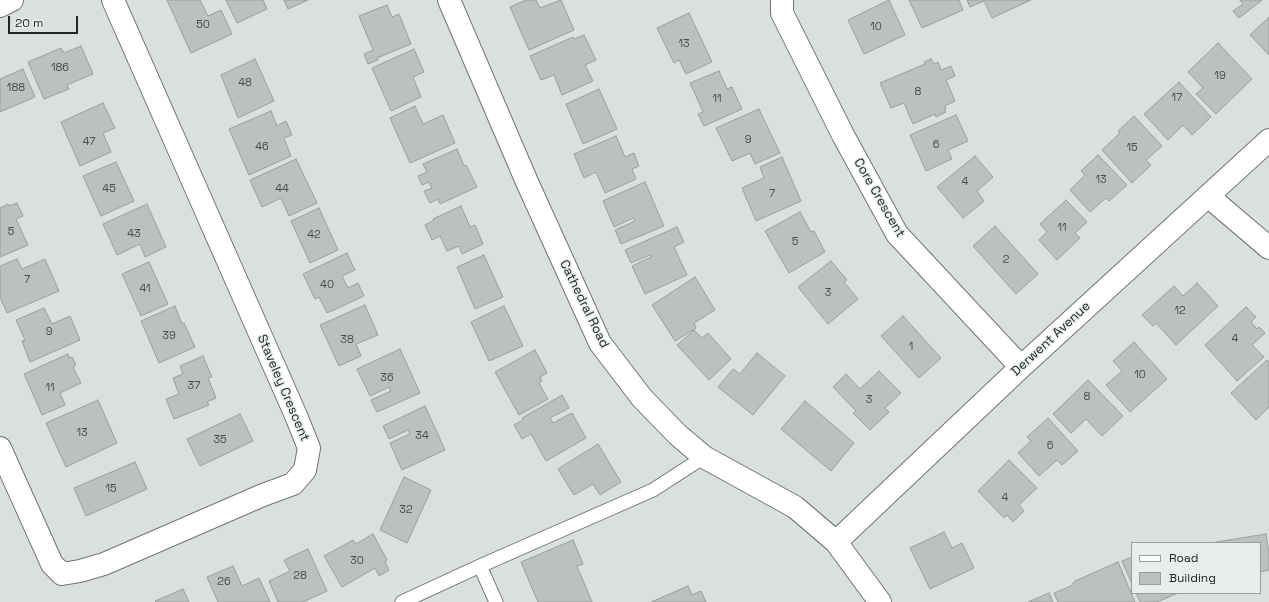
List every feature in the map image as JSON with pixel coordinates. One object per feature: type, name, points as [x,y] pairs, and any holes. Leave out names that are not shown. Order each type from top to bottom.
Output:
[{"type":"street","points":[[0,6],[12,0]]},
{"type":"street","name":"Staveley Crescent","points":[[0,448],[52,564],[62,574],[80,571],[104,564],[263,495],[293,484],[305,470],[309,448],[297,418],[112,0]]},
{"type":"street","name":"Cathedral Road","points":[[449,0],[527,182],[600,343],[642,398],[678,434],[704,457],[795,507],[836,542],[880,602]]},
{"type":"street","name":"Core Crescent","points":[[782,0],[782,13],[843,135],[898,234],[1021,366]]},
{"type":"street","name":"Derwent Avenue","points":[[836,542],[1021,366],[1269,140]]},
{"type":"street","points":[[1208,196],[1269,248]]},
{"type":"lane","points":[[402,602],[423,598],[480,566],[654,490],[704,457]]},
{"type":"lane","points":[[480,566],[496,602]]},
{"type":"building","points":[[167,0],[200,0],[208,16],[221,10],[232,34],[191,53]]},
{"type":"building","points":[[226,0],[263,0],[267,9],[237,23]]},
{"type":"building","points":[[284,0],[308,0],[288,9]]},
{"type":"building","points":[[526,0],[536,0],[540,8],[561,0],[574,30],[529,50],[510,7]]},
{"type":"building","points":[[889,0],[905,35],[864,54],[848,20]]},
{"type":"building","points":[[909,0],[959,0],[963,10],[922,28]]},
{"type":"building","points":[[967,0],[1031,0],[992,18],[984,1],[970,7]]},
{"type":"building","points":[[1240,0],[1262,0],[1239,18],[1233,11],[1243,4]]},
{"type":"building","points":[[387,5],[392,17],[399,14],[411,44],[377,58],[378,60],[368,64],[364,54],[373,50],[359,16]]},
{"type":"building","points":[[689,13],[712,62],[686,74],[679,60],[674,63],[657,28]]},
{"type":"building","points":[[1269,17],[1269,55],[1250,35]]},
{"type":"building","points":[[584,35],[596,60],[585,65],[593,81],[562,95],[554,75],[541,80],[530,56],[573,37],[574,39]]},
{"type":"building","points":[[1218,43],[1252,79],[1216,114],[1196,94],[1203,88],[1188,72]]},
{"type":"building","points":[[81,46],[93,74],[67,85],[69,89],[44,99],[28,62],[61,48],[64,53]]},
{"type":"building","points":[[414,49],[424,72],[413,77],[421,97],[391,111],[372,68]]},
{"type":"building","points":[[255,59],[274,101],[238,118],[221,75]]},
{"type":"building","points":[[931,59],[934,64],[938,62],[941,70],[951,66],[955,76],[946,80],[955,101],[945,106],[946,109],[944,110],[946,112],[936,117],[935,114],[913,124],[904,103],[891,108],[880,83],[925,64],[924,62]]},
{"type":"building","points":[[23,69],[35,97],[0,112],[0,79]]},
{"type":"building","points":[[719,71],[727,89],[732,87],[742,109],[704,126],[698,114],[703,112],[690,83]]},
{"type":"building","points":[[1179,82],[1211,117],[1192,135],[1183,125],[1168,140],[1144,114]]},
{"type":"building","points":[[599,89],[617,129],[583,144],[566,104]]},
{"type":"building","points":[[103,103],[115,128],[103,133],[111,152],[80,166],[61,122]]},
{"type":"building","points":[[415,106],[423,124],[443,115],[455,143],[410,163],[390,118]]},
{"type":"building","points":[[759,109],[780,153],[755,164],[750,153],[732,161],[716,128]]},
{"type":"building","points":[[271,111],[277,126],[286,121],[292,135],[284,138],[291,156],[249,175],[229,129]]},
{"type":"building","points":[[956,115],[968,141],[948,150],[952,159],[926,171],[910,135]]},
{"type":"building","points":[[1134,116],[1162,146],[1146,160],[1151,165],[1132,183],[1102,150],[1120,133],[1118,131]]},
{"type":"building","points":[[616,136],[625,157],[634,153],[639,166],[632,169],[636,179],[605,193],[596,172],[584,178],[574,154]]},
{"type":"building","points":[[457,149],[464,166],[466,165],[477,187],[440,204],[438,199],[430,203],[424,191],[432,188],[429,182],[422,185],[418,176],[427,172],[423,164]]},
{"type":"building","points":[[1098,155],[1127,185],[1109,201],[1106,198],[1090,212],[1070,190],[1085,175],[1081,171]]},
{"type":"building","points":[[975,156],[993,177],[977,191],[984,201],[963,218],[937,187]]},
{"type":"building","points":[[782,157],[801,201],[756,221],[742,188],[764,178],[760,167]]},
{"type":"building","points":[[296,159],[317,203],[289,216],[281,198],[262,207],[250,180]]},
{"type":"building","points":[[116,162],[134,201],[101,216],[83,176]]},
{"type":"building","points":[[645,182],[664,226],[621,244],[615,230],[635,221],[633,218],[614,227],[603,201]]},
{"type":"building","points":[[1066,200],[1087,222],[1075,233],[1080,238],[1057,260],[1039,240],[1047,232],[1040,224]]},
{"type":"building","points":[[17,203],[23,216],[16,219],[28,245],[0,257],[0,208],[8,204],[9,206]]},
{"type":"building","points":[[147,204],[166,247],[145,257],[140,244],[117,255],[103,224]]},
{"type":"building","points":[[461,206],[470,227],[475,225],[483,244],[462,254],[459,246],[447,251],[440,236],[432,240],[425,225],[434,220],[433,219]]},
{"type":"building","points":[[319,208],[338,250],[310,263],[291,221]]},
{"type":"building","points":[[800,212],[811,232],[814,231],[825,252],[789,273],[765,231]]},
{"type":"building","points":[[995,226],[1038,274],[1016,294],[973,246]]},
{"type":"building","points":[[677,227],[684,242],[674,247],[687,275],[645,294],[632,266],[651,257],[650,255],[631,263],[625,250]]},
{"type":"building","points":[[347,253],[355,270],[342,276],[348,288],[358,283],[364,296],[327,313],[319,297],[315,299],[303,274]]},
{"type":"building","points":[[484,255],[503,297],[475,309],[457,267]]},
{"type":"building","points":[[17,259],[22,269],[45,259],[59,291],[7,313],[0,297],[0,266]]},
{"type":"building","points":[[831,261],[847,280],[844,282],[858,299],[828,324],[798,287]]},
{"type":"building","points":[[149,262],[168,304],[141,316],[122,274]]},
{"type":"building","points":[[695,277],[715,310],[694,323],[696,328],[675,341],[652,305]]},
{"type":"building","points":[[1197,283],[1218,306],[1176,345],[1156,323],[1153,326],[1142,315],[1174,286],[1183,296]]},
{"type":"building","points":[[365,305],[378,335],[356,344],[361,356],[339,366],[320,325]]},
{"type":"building","points":[[175,306],[182,324],[184,323],[195,347],[159,363],[141,321]]},
{"type":"building","points":[[504,306],[523,346],[489,361],[471,322]]},
{"type":"building","points":[[1246,307],[1256,317],[1251,322],[1257,329],[1259,327],[1265,333],[1252,345],[1264,357],[1237,381],[1205,345]]},
{"type":"building","points":[[44,308],[52,324],[70,316],[80,340],[30,362],[22,341],[25,340],[16,320]]},
{"type":"building","points":[[903,316],[941,358],[919,378],[881,336]]},
{"type":"building","points":[[694,330],[702,338],[708,333],[731,359],[709,380],[677,345]]},
{"type":"building","points":[[1134,342],[1167,379],[1130,412],[1106,385],[1122,371],[1113,361]]},
{"type":"building","points":[[400,349],[420,393],[377,412],[371,400],[391,391],[389,387],[370,396],[357,369]]},
{"type":"building","points":[[535,350],[547,373],[540,377],[542,381],[539,383],[548,399],[519,415],[495,372]]},
{"type":"building","points":[[757,353],[785,376],[753,415],[718,387],[733,369],[740,374]]},
{"type":"building","points":[[68,354],[69,358],[72,357],[76,365],[73,367],[81,383],[60,393],[65,405],[42,415],[24,374]]},
{"type":"building","points":[[203,356],[212,377],[208,378],[216,398],[207,402],[209,405],[174,419],[166,399],[179,394],[173,378],[183,374],[180,366]]},
{"type":"building","points":[[1267,360],[1269,362],[1269,407],[1256,420],[1231,393]]},
{"type":"building","points":[[879,371],[901,393],[885,408],[889,412],[870,430],[853,413],[856,411],[833,387],[846,374],[860,389]]},
{"type":"building","points":[[1088,380],[1123,416],[1102,436],[1086,419],[1071,433],[1053,414]]},
{"type":"building","points":[[562,395],[569,408],[550,418],[553,423],[572,413],[586,438],[546,461],[531,434],[522,439],[514,425],[523,420],[522,418]]},
{"type":"building","points":[[98,400],[117,443],[66,467],[46,423]]},
{"type":"building","points":[[805,401],[854,443],[831,471],[781,429]]},
{"type":"building","points":[[425,406],[445,450],[402,470],[390,443],[410,434],[408,430],[389,439],[383,426]]},
{"type":"building","points":[[240,414],[253,441],[200,466],[187,439]]},
{"type":"building","points":[[1048,418],[1078,451],[1062,465],[1057,460],[1039,476],[1018,453],[1031,441],[1027,437]]},
{"type":"building","points":[[598,444],[621,482],[600,495],[593,484],[574,495],[558,469]]},
{"type":"building","points":[[1009,460],[1037,488],[1019,505],[1024,511],[1013,522],[1007,515],[1004,518],[978,491]]},
{"type":"building","points":[[135,462],[147,489],[86,516],[74,488]]},
{"type":"building","points":[[404,477],[431,490],[407,543],[380,530]]},
{"type":"building","points":[[944,532],[952,548],[962,543],[974,568],[930,589],[910,548]]},
{"type":"building","points":[[373,534],[387,560],[385,562],[389,570],[379,576],[375,568],[342,587],[324,556],[353,540],[356,544]]},
{"type":"building","points":[[1266,534],[1269,554],[1269,570],[1261,572],[1261,542],[1216,542]]},
{"type":"building","points":[[573,540],[583,564],[577,566],[592,602],[538,602],[521,562]]},
{"type":"building","points":[[308,549],[327,591],[303,602],[278,602],[269,581],[290,571],[284,560]]},
{"type":"building","points":[[1131,557],[1131,582],[1122,561]]},
{"type":"building","points":[[1118,562],[1135,602],[1058,602],[1054,593],[1071,586],[1075,581]]},
{"type":"building","points":[[233,566],[242,586],[259,578],[270,602],[218,602],[207,577]]},
{"type":"building","points":[[688,586],[692,595],[701,591],[706,602],[651,602]]},
{"type":"building","points":[[183,589],[189,602],[155,601]]},
{"type":"building","points":[[1049,593],[1053,602],[1028,602]]},
{"type":"building","points":[[1136,594],[1176,594],[1157,602],[1140,602]]}]
